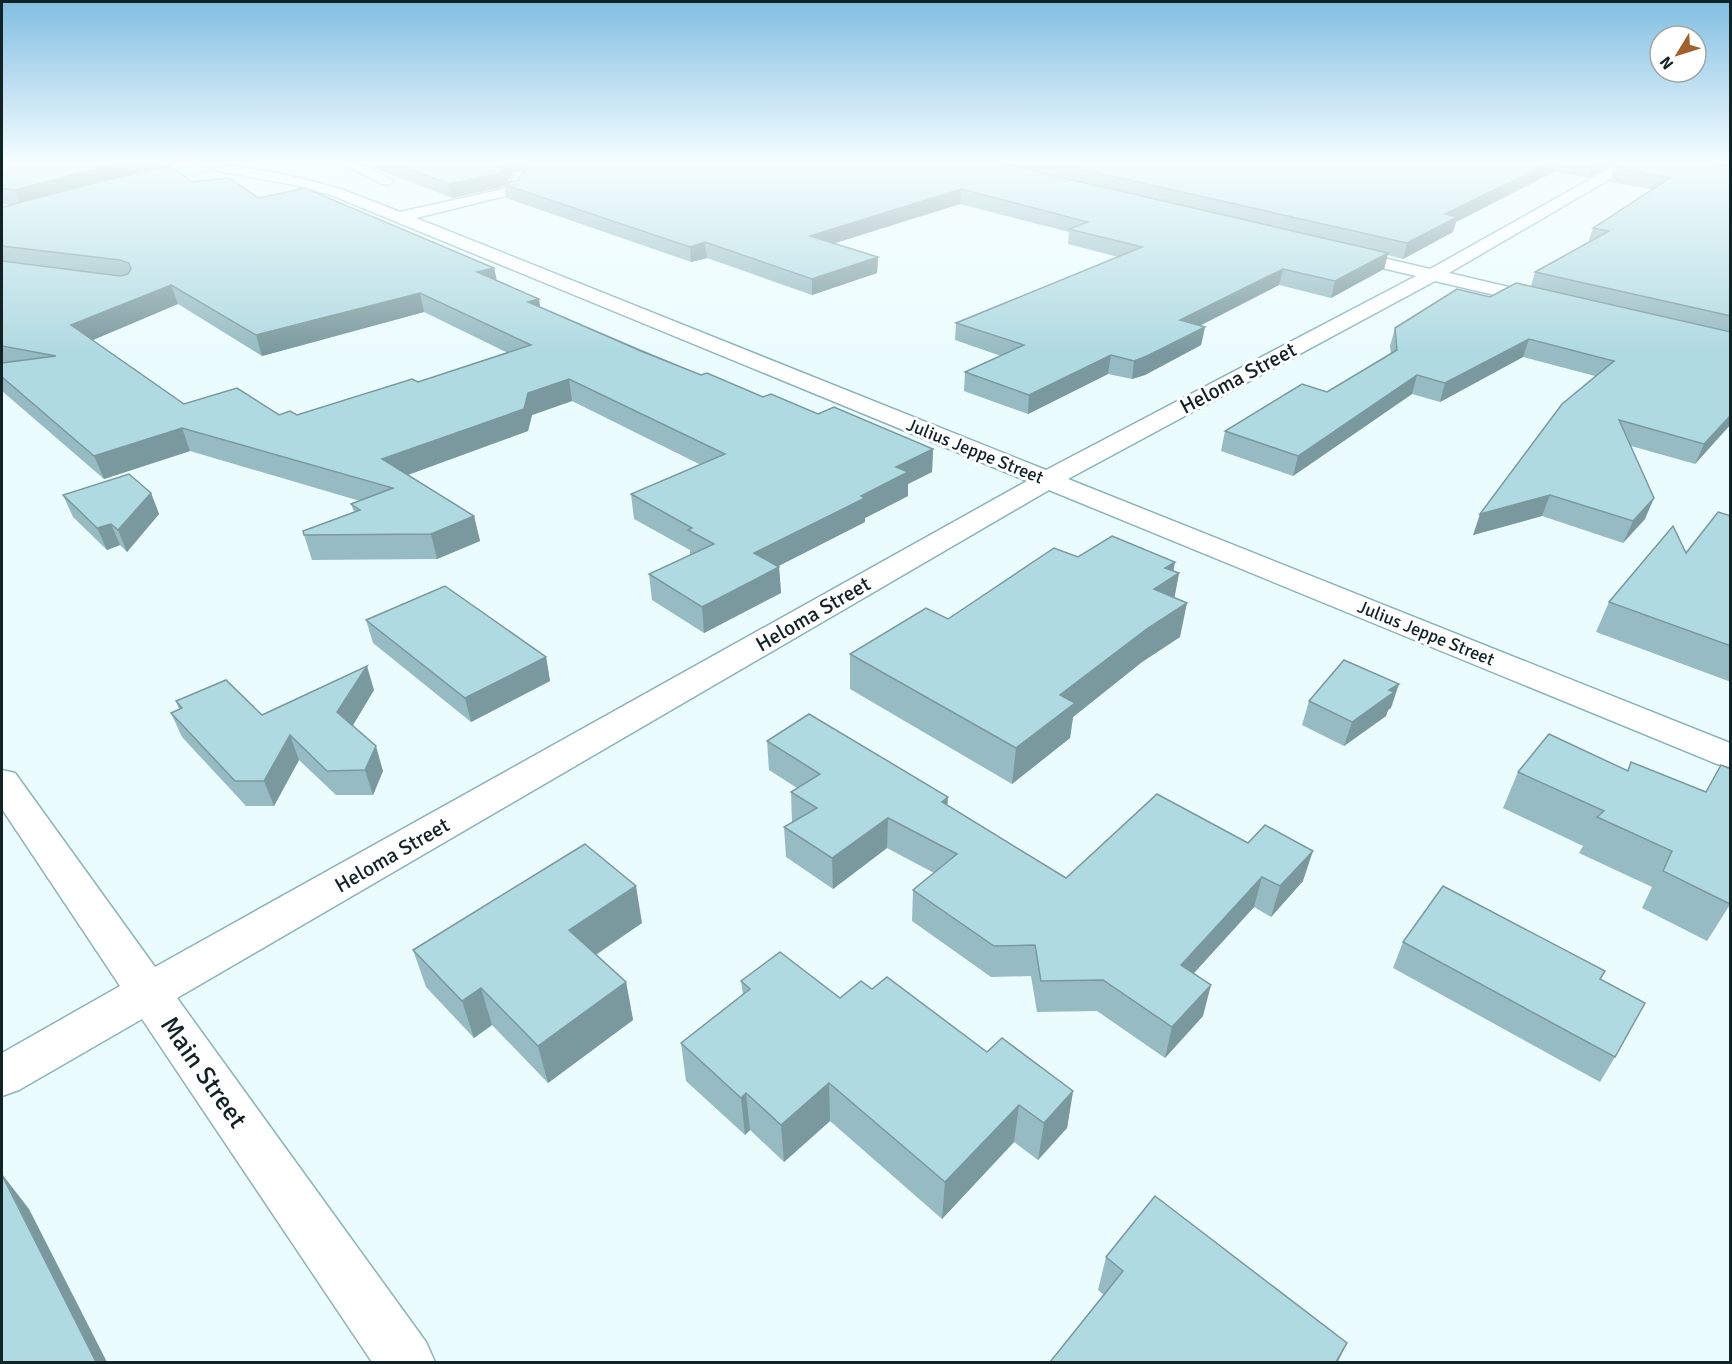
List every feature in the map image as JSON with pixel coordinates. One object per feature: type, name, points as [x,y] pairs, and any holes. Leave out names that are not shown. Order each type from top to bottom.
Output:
[{"type":"street","name":"Julius Jeppe Street","points":[[422,226],[1731,756]]},
{"type":"street","name":"Heloma Street","points":[[2,1076],[1047,480],[1432,275],[1519,226]]},
{"type":"street","points":[[1330,250],[1558,304]]},
{"type":"street","name":"Main Street","points":[[2,782],[406,1362]]},
{"type":"building","points":[[2,226],[394,226],[494,268],[477,272],[539,299],[528,302],[641,351],[701,375],[707,373],[763,397],[771,394],[818,414],[834,407],[933,449],[896,467],[908,472],[861,496],[865,498],[754,553],[779,567],[702,607],[649,574],[714,544],[688,530],[692,528],[631,494],[725,454],[569,379],[528,393],[524,409],[382,459],[474,516],[431,534],[304,535],[303,531],[360,510],[351,504],[393,488],[182,428],[94,456],[2,377],[2,363],[56,356],[2,346],[2,261],[120,276],[128,274],[131,269],[129,263],[2,246]],"holes":[[[171,285],[256,335],[420,293],[531,345],[418,382],[412,379],[297,415],[290,411],[279,415],[237,388],[184,404],[71,325]]]},
{"type":"building","points":[[627,226],[843,226],[810,236],[878,257],[812,279],[705,242],[690,247]]},
{"type":"building","points":[[1078,226],[1270,226],[1388,253],[1335,281],[1283,269],[1180,320],[1205,327],[1147,356],[1134,361],[1111,355],[1029,395],[965,372],[1024,345],[956,323],[1142,247],[1069,229]]},
{"type":"building","points":[[1331,226],[1440,226],[1407,243]]},
{"type":"building","points":[[1597,226],[1731,226],[1731,316],[1535,272],[1609,231],[1593,228]]},
{"type":"building","points":[[1516,283],[1731,332],[1731,415],[1704,444],[1619,420],[1654,498],[1633,521],[1550,495],[1480,514],[1562,404],[1614,361],[1529,339],[1445,383],[1417,375],[1298,456],[1225,431],[1302,384],[1327,392],[1397,350],[1395,328],[1457,289],[1490,297]]},
{"type":"building","points":[[129,474],[151,493],[118,530],[111,524],[97,528],[63,495]]},
{"type":"building","points":[[1718,512],[1731,516],[1731,646],[1609,602],[1673,526],[1686,553]]},
{"type":"building","points":[[1112,536],[1175,562],[1165,568],[1179,573],[1154,589],[1187,603],[1148,628],[1060,695],[1075,703],[1016,748],[850,654],[926,608],[948,619],[1054,548],[1078,557]]},
{"type":"building","points":[[445,586],[546,657],[465,698],[366,620]]},
{"type":"building","points":[[1344,660],[1399,684],[1389,690],[1394,692],[1352,722],[1309,701]]},
{"type":"building","points":[[367,666],[337,712],[376,746],[365,770],[327,771],[290,735],[264,781],[235,781],[171,713],[182,708],[176,701],[226,680],[262,715]]},
{"type":"building","points":[[809,714],[948,797],[942,802],[1066,878],[1157,794],[1248,843],[1265,825],[1313,851],[1280,886],[1262,877],[1181,965],[1211,985],[1172,1027],[1103,980],[1041,981],[1035,945],[994,946],[913,890],[957,854],[888,818],[832,858],[784,827],[817,808],[791,792],[820,774],[767,741]]},
{"type":"building","points":[[1549,734],[1628,771],[1631,762],[1706,792],[1721,765],[1731,769],[1730,904],[1663,871],[1672,851],[1597,817],[1604,811],[1518,772]]},
{"type":"building","points":[[585,844],[636,886],[569,930],[626,982],[538,1046],[481,988],[462,1001],[413,950]]},
{"type":"building","points":[[1443,886],[1605,971],[1600,979],[1645,1003],[1615,1057],[1403,942]]},
{"type":"building","points":[[780,952],[840,998],[861,981],[872,989],[887,977],[987,1052],[1002,1038],[1073,1091],[1044,1123],[1019,1105],[945,1182],[829,1083],[781,1125],[746,1093],[741,1098],[681,1043],[750,989],[741,981]]},
{"type":"building","points":[[2,1175],[96,1362],[2,1362]]},
{"type":"building","points":[[1155,1196],[1347,1343],[1336,1362],[1050,1362],[1123,1271],[1106,1257]]}]
